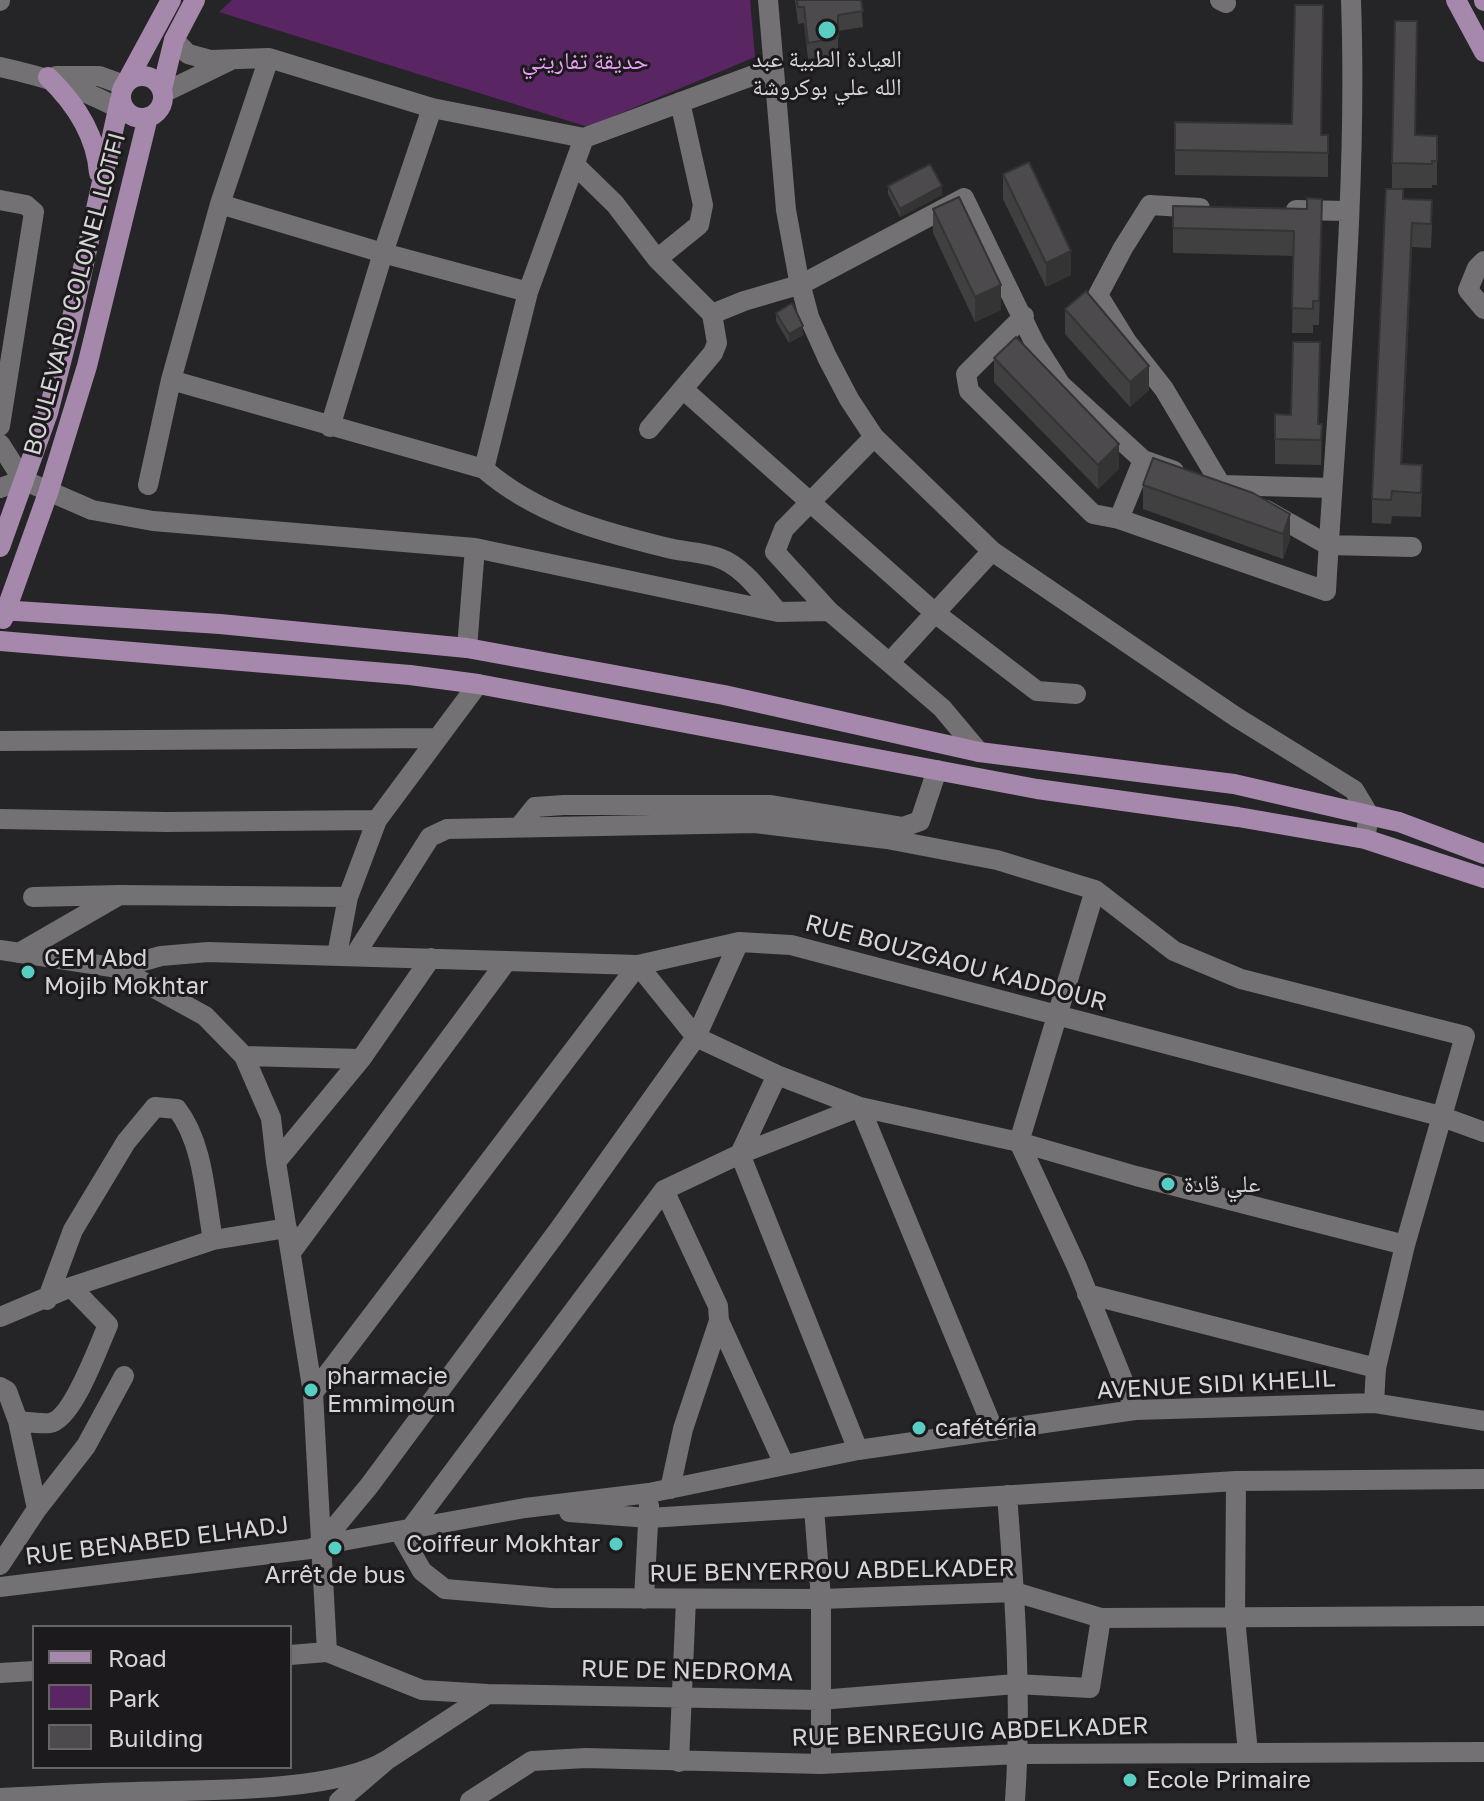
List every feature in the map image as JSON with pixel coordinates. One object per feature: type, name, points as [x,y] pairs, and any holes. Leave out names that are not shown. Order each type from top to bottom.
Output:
[{"type":"main road","name":"BOULEVARD COLONEL LOTFI","points":[[0,547],[48,413],[100,185],[128,101],[171,0]]},
{"type":"main road","points":[[162,91],[155,79],[143,75],[128,101],[160,109],[174,40],[195,0]]},
{"type":"main road","points":[[1456,0],[1484,52]]},
{"type":"main road","points":[[48,77],[76,107],[86,125],[98,165],[100,185]]},
{"type":"main road","name":"BOULEVARD COLONEL LOTFI","points":[[1,622],[48,493],[87,366],[128,101]]},
{"type":"main road","points":[[1,622],[220,624],[467,648],[724,695],[979,752],[1234,784],[1399,822],[1484,854]]},
{"type":"main road","points":[[1,622],[478,684],[1037,789],[1238,817],[1365,839],[1484,878]]},
{"type":"street","points":[[768,0],[786,210],[809,317],[849,399],[874,437],[992,551],[1236,717],[1354,790],[1369,815],[1365,839]]},
{"type":"street","points":[[1024,316],[966,374],[969,391],[1093,514],[1119,519],[1326,591],[1341,370],[1354,86],[1351,0]]},
{"type":"street","points":[[174,40],[188,54],[210,60],[269,58],[432,108],[584,138],[773,68]]},
{"type":"street","points":[[148,485],[171,380],[220,204],[269,58]]},
{"type":"street","points":[[162,91],[229,61]]},
{"type":"street","points":[[0,67],[48,77],[99,76],[128,101]]},
{"type":"street","points":[[657,259],[699,225],[703,205],[680,102]]},
{"type":"street","points":[[330,427],[383,253],[432,108]]},
{"type":"street","points":[[484,469],[528,292],[584,138]]},
{"type":"street","points":[[575,165],[615,204],[657,259],[712,314],[717,343],[713,353],[649,429]]},
{"type":"street","points":[[712,314],[802,284],[964,198],[1035,344],[1061,385],[1143,460],[1221,485],[1328,545],[1412,547]]},
{"type":"street","points":[[0,200],[26,205],[34,212],[5,367],[0,426]]},
{"type":"street","points":[[220,204],[528,292]]},
{"type":"street","points":[[1217,209],[1150,205],[1098,295],[1127,342],[1164,389],[1221,485]]},
{"type":"street","points":[[1275,210],[1348,211]]},
{"type":"street","points":[[1484,261],[1477,268],[1468,290],[1484,309]]},
{"type":"street","points":[[171,380],[484,469],[509,491],[583,526],[720,558],[748,577],[778,612]]},
{"type":"street","points":[[684,390],[935,613],[1037,691],[1076,694]]},
{"type":"street","points":[[874,437],[784,529],[775,552],[829,611],[942,708],[979,752]]},
{"type":"street","points":[[0,444],[23,480],[92,510],[153,521],[475,548],[778,612],[829,611]]},
{"type":"street","points":[[1119,519],[1143,460]]},
{"type":"street","points":[[0,488],[23,480]]},
{"type":"street","points":[[1221,485],[1332,488]]},
{"type":"street","points":[[467,648],[475,548]]},
{"type":"street","points":[[890,662],[992,551]]},
{"type":"street","points":[[346,955],[348,897],[377,820],[478,684]]},
{"type":"street","points":[[0,741],[436,738]]},
{"type":"street","points":[[519,827],[535,807],[564,805],[771,805],[903,827],[920,821],[937,770]]},
{"type":"street","points":[[0,819],[166,822],[377,820]]},
{"type":"street","points":[[346,955],[430,837],[447,829],[755,823],[887,839],[997,860],[1095,890],[1174,951],[1241,979],[1465,1036],[1405,1245],[1376,1368],[1374,1403]]},
{"type":"street","points":[[1095,890],[1019,1142],[1135,1410]]},
{"type":"street","points":[[9,952],[119,895]]},
{"type":"street","points":[[33,897],[348,897]]},
{"type":"street","points":[[320,1545],[396,1449],[569,1216],[696,1037],[739,942]]},
{"type":"street","name":"RUE BOUZGAOU KADDOUR","points":[[118,968],[161,956],[208,952],[638,965],[739,942],[791,945],[1440,1116],[1484,1132]]},
{"type":"street","points":[[9,952],[118,968],[205,1016],[244,1056],[271,1118],[313,1393],[327,1652],[292,1655]]},
{"type":"street","points":[[276,1162],[361,1059],[431,958]]},
{"type":"street","points":[[292,1251],[506,962]]},
{"type":"street","points":[[313,1393],[638,965],[696,1037],[777,1075],[860,1107],[1019,1142],[1136,1176],[1405,1245]]},
{"type":"street","points":[[244,1056],[361,1059]]},
{"type":"street","points":[[777,1075],[740,1154],[858,1450]]},
{"type":"street","points":[[47,1300],[73,1230],[126,1142],[155,1107],[177,1109],[188,1123],[197,1153],[213,1240]]},
{"type":"street","points":[[405,1530],[664,1190],[740,1154],[860,1107]]},
{"type":"street","points":[[860,1107],[994,1431]]},
{"type":"street","points":[[664,1190],[718,1306],[719,1321],[784,1464]]},
{"type":"street","points":[[0,1317],[47,1300],[71,1287],[213,1240],[287,1228]]},
{"type":"street","points":[[18,1421],[51,1423],[63,1417],[108,1325],[71,1287]]},
{"type":"street","points":[[1087,1294],[1376,1368]]},
{"type":"street","points":[[670,1489],[683,1429],[719,1321]]},
{"type":"street","points":[[0,1565],[37,1509],[86,1446],[124,1376]]},
{"type":"street","points":[[0,1387],[7,1391],[18,1421],[37,1509]]},
{"type":"street","name":"AVENUE SIDI KHELIL","points":[[320,1545],[525,1508],[649,1493],[858,1450],[1135,1410],[1374,1403],[1484,1421]]},
{"type":"street","name":"AVENUE SIDI KHELIL","points":[[525,1508],[649,1518],[1236,1481],[1484,1479]]},
{"type":"street","points":[[1236,1481],[1235,1618],[1248,1753]]},
{"type":"street","points":[[644,1599],[649,1493]]},
{"type":"street","points":[[1007,1495],[1015,1592],[1018,1754],[1015,1801]]},
{"type":"street","points":[[814,1508],[821,1599],[821,1764]]},
{"type":"street","name":"RUE BENYERROU ABDELKADER","points":[[405,1530],[422,1571],[445,1589],[552,1598],[821,1599],[1015,1592],[1101,1618],[1484,1616]]},
{"type":"street","name":"RUE BENABED ELHADJ","points":[[0,1587],[310,1549],[320,1545]]},
{"type":"street","points":[[679,1762],[686,1599]]},
{"type":"street","name":"RUE DE NEDROMA","points":[[327,1652],[422,1690],[820,1700],[1016,1684],[1090,1688],[1101,1618]]},
{"type":"street","points":[[0,1673],[32,1671]]},
{"type":"street","points":[[339,1801],[387,1760],[488,1694]]},
{"type":"street","name":"RUE BENREGUIG ABDELKADER","points":[[470,1801],[532,1761],[586,1758],[821,1764],[1018,1754],[1484,1752]]},
{"type":"street","points":[[0,1798],[308,1783],[351,1773],[387,1760]]},
{"type":"green space","name":"حديقة تفاريتي","points":[[232,0],[750,0],[755,57],[588,127],[219,12]]},
{"type":"building","name":"العيادة الطبية عبد الله علي بوكروشة","points":[[797,0],[861,0],[863,11],[838,15],[838,38],[808,43],[804,7],[798,7]]},
{"type":"building","points":[[1295,5],[1323,5],[1321,135],[1328,135],[1328,153],[1175,150],[1175,122],[1292,124]]},
{"type":"building","points":[[1395,21],[1417,21],[1415,135],[1437,136],[1437,161],[1432,161],[1432,164],[1392,163]]},
{"type":"building","points":[[1029,162],[1071,251],[1046,263],[1003,174]]},
{"type":"building","points":[[930,164],[942,186],[900,209],[888,186]]},
{"type":"building","points":[[1386,189],[1403,189],[1403,199],[1432,200],[1431,224],[1412,223],[1401,464],[1422,465],[1421,493],[1392,491],[1391,500],[1372,499]]},
{"type":"building","points":[[959,197],[1001,285],[975,297],[933,209]]},
{"type":"building","points":[[1307,198],[1322,199],[1319,301],[1313,301],[1313,309],[1292,308],[1294,231],[1173,228],[1173,206],[1307,209]]},
{"type":"building","points":[[1086,291],[1149,366],[1130,382],[1065,309]]},
{"type":"building","points":[[792,303],[803,326],[789,334],[776,313]]},
{"type":"building","points":[[1016,337],[1119,444],[1098,465],[994,358]]},
{"type":"building","points":[[1293,342],[1320,342],[1318,424],[1322,424],[1321,440],[1275,439],[1275,414],[1291,415]]},
{"type":"building","points":[[1153,458],[1253,493],[1290,514],[1283,534],[1143,485]]},
{"type":"place","name":"العيادة الطبية عبد الله علي بوكروشة","points":[[827,30]]},
{"type":"place","name":"CEM Abd Mojib Mokhtar","points":[[28,972]]},
{"type":"place","name":"علي قادة","points":[[1168,1184]]},
{"type":"place","name":"pharmacie Emmimoun","points":[[311,1390]]},
{"type":"place","name":"cafétéria","points":[[919,1428]]},
{"type":"place","name":"Coiffeur Mokhtar","points":[[616,1544]]},
{"type":"place","name":"Arrêt de bus","points":[[335,1548]]},
{"type":"place","name":"Ecole Primaire","points":[[1130,1780]]}]
